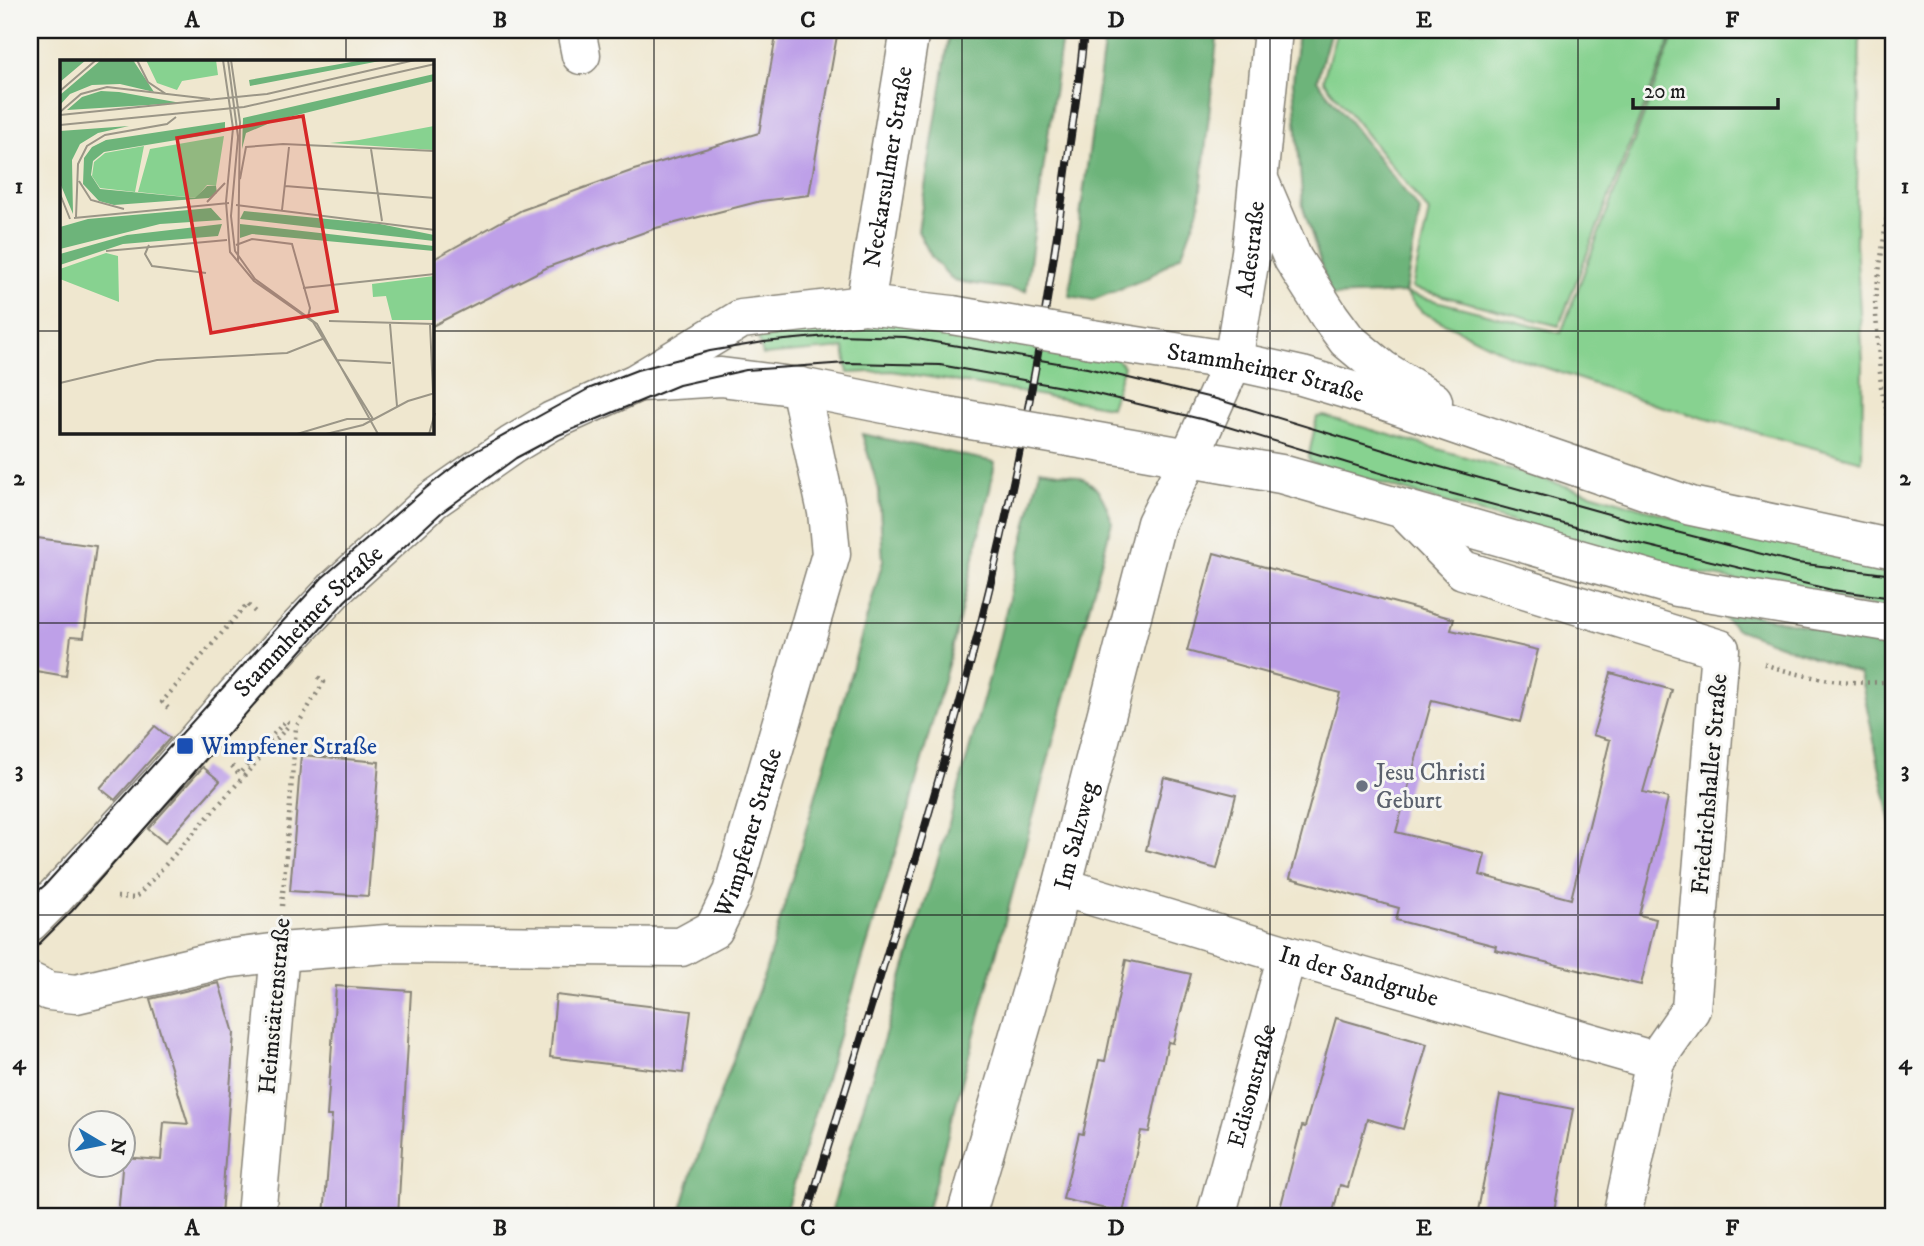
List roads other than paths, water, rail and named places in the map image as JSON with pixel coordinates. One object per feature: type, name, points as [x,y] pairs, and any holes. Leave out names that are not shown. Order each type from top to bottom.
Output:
[{"type":"street","name":"Neckarsulmer Straße","points":[[865,305],[910,30]]},
{"type":"street","name":"Adestraße","points":[[1189,458],[1233,361],[1251,252],[1273,30]]},
{"type":"street","points":[[1259,181],[1293,259],[1348,340],[1383,370],[1495,439]]},
{"type":"street","name":"Stammheimer Straße","points":[[30,922],[334,590],[433,500],[552,421],[636,383],[741,319],[865,305],[952,315],[1233,361],[1302,376],[1386,401],[1691,506],[1894,549]]},
{"type":"street","name":"Stammheimer Straße","points":[[636,383],[721,377],[800,387],[930,413],[1281,474],[1677,587],[1894,623]]},
{"type":"street","name":"Wimpfener Straße","points":[[30,982],[48,991],[76,994],[225,960],[280,952],[387,944],[681,947],[714,929],[733,892],[831,554],[827,512],[800,387]]},
{"type":"street","name":"Im Salzweg","points":[[966,1216],[1062,887],[1156,523],[1189,458]]},
{"type":"street","name":"Friedrichshaller Straße","points":[[1403,509],[1463,570],[1720,649],[1691,1009],[1655,1061],[1622,1216]]},
{"type":"street","name":"In der Sandgrube","points":[[1062,887],[1655,1061]]},
{"type":"street","name":"Heimstättenstraße","points":[[257,1216],[280,952]]},
{"type":"street","name":"Edisonstraße","points":[[1216,1216],[1287,955]]},
{"type":"tram line","points":[[30,898],[45,885],[322,578],[426,488],[467,456],[588,389],[637,370],[710,351],[764,342],[838,335],[905,337],[1087,368],[1216,399],[1426,463],[1797,563],[1894,575]]},
{"type":"tram line","points":[[30,953],[72,911],[345,601],[441,513],[516,458],[559,435],[679,385],[746,370],[847,363],[940,365],[1084,391],[1205,420],[1420,485],[1616,538],[1832,590],[1894,598]]},
{"type":"railway","points":[[807,1216],[933,797],[988,596],[1015,474],[1049,288],[1084,30]]},
{"type":"place","name":"Wimpfener Straße","points":[[185,746]]},
{"type":"place","name":"Jesu Christi Geburt","points":[[1362,786]]}]
